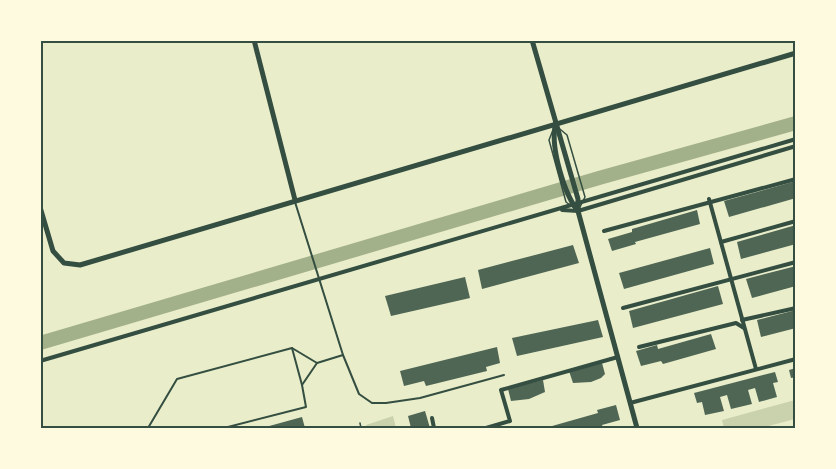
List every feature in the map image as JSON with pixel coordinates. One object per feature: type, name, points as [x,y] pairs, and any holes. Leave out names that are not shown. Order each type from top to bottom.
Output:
[{"type":"street","points":[[254,40],[295,200]]},
{"type":"street","points":[[532,40],[572,177],[575,202]]},
{"type":"street","points":[[40,207],[53,251],[64,262],[80,265],[795,53]]},
{"type":"street","points":[[555,125],[553,140],[564,179],[578,210],[637,429]]},
{"type":"street","points":[[40,361],[558,209],[575,202],[795,140]]},
{"type":"street","points":[[558,209],[578,210],[795,146]]},
{"type":"street","points":[[604,231],[795,179]]},
{"type":"street","points":[[710,201],[756,369]]},
{"type":"street","points":[[721,242],[795,221]]},
{"type":"street","points":[[623,308],[795,262]]},
{"type":"street","points":[[742,320],[795,308]]},
{"type":"street","points":[[639,346],[736,323],[744,329]]},
{"type":"street","points":[[486,429],[510,421],[501,390],[618,357]]},
{"type":"street","points":[[630,403],[795,359]]},
{"type":"street","points":[[432,418],[434,429]]},
{"type":"lane","points":[[295,200],[316,274],[343,355],[359,394],[372,403],[386,403],[420,398],[504,375]]},
{"type":"lane","points":[[148,429],[177,379],[292,348],[317,363]]},
{"type":"lane","points":[[224,429],[306,406],[292,348]]},
{"type":"lane","points":[[302,385],[317,363],[343,355]]},
{"type":"path","points":[[360,423],[361,429]]},
{"type":"green space","points":[[795,400],[795,419],[761,428],[724,428],[722,420]]},
{"type":"green space","points":[[393,416],[396,428],[367,428],[366,425]]},
{"type":"building","points":[[796,181],[796,198],[729,217],[724,201]]},
{"type":"building","points":[[697,210],[700,224],[635,242],[636,244],[612,251],[608,239],[632,232],[632,229]]},
{"type":"building","points":[[796,225],[796,244],[741,259],[737,242]]},
{"type":"building","points":[[573,245],[579,263],[482,289],[478,270]]},
{"type":"building","points":[[710,248],[714,264],[624,289],[619,273]]},
{"type":"building","points":[[796,266],[796,286],[752,298],[746,279]]},
{"type":"building","points":[[465,277],[470,298],[391,316],[385,296]]},
{"type":"building","points":[[718,286],[723,304],[633,328],[629,311]]},
{"type":"building","points":[[796,310],[796,328],[761,337],[757,320]]},
{"type":"building","points":[[598,320],[603,337],[517,356],[512,338]]},
{"type":"building","points":[[711,334],[716,349],[663,364],[661,361],[641,366],[636,351],[657,345],[658,349]]},
{"type":"building","points":[[497,347],[500,363],[486,367],[487,371],[426,386],[424,381],[404,386],[400,371]]},
{"type":"building","points":[[602,363],[605,374],[601,378],[591,382],[573,383],[569,371]]},
{"type":"building","points":[[796,368],[796,377],[791,378],[789,370]]},
{"type":"building","points":[[775,372],[778,382],[773,383],[777,397],[759,402],[755,388],[748,390],[752,404],[731,409],[727,395],[720,397],[724,411],[705,415],[702,402],[697,403],[694,393]]},
{"type":"building","points":[[543,380],[545,392],[529,399],[511,401],[508,389]]},
{"type":"building","points":[[616,405],[620,420],[602,425],[603,428],[545,428],[598,413],[597,410]]},
{"type":"building","points":[[425,411],[430,428],[411,428],[408,416]]},
{"type":"building","points":[[302,417],[305,428],[262,428]]},
{"type":"waterway","points":[[40,343],[599,178],[796,123]]}]
